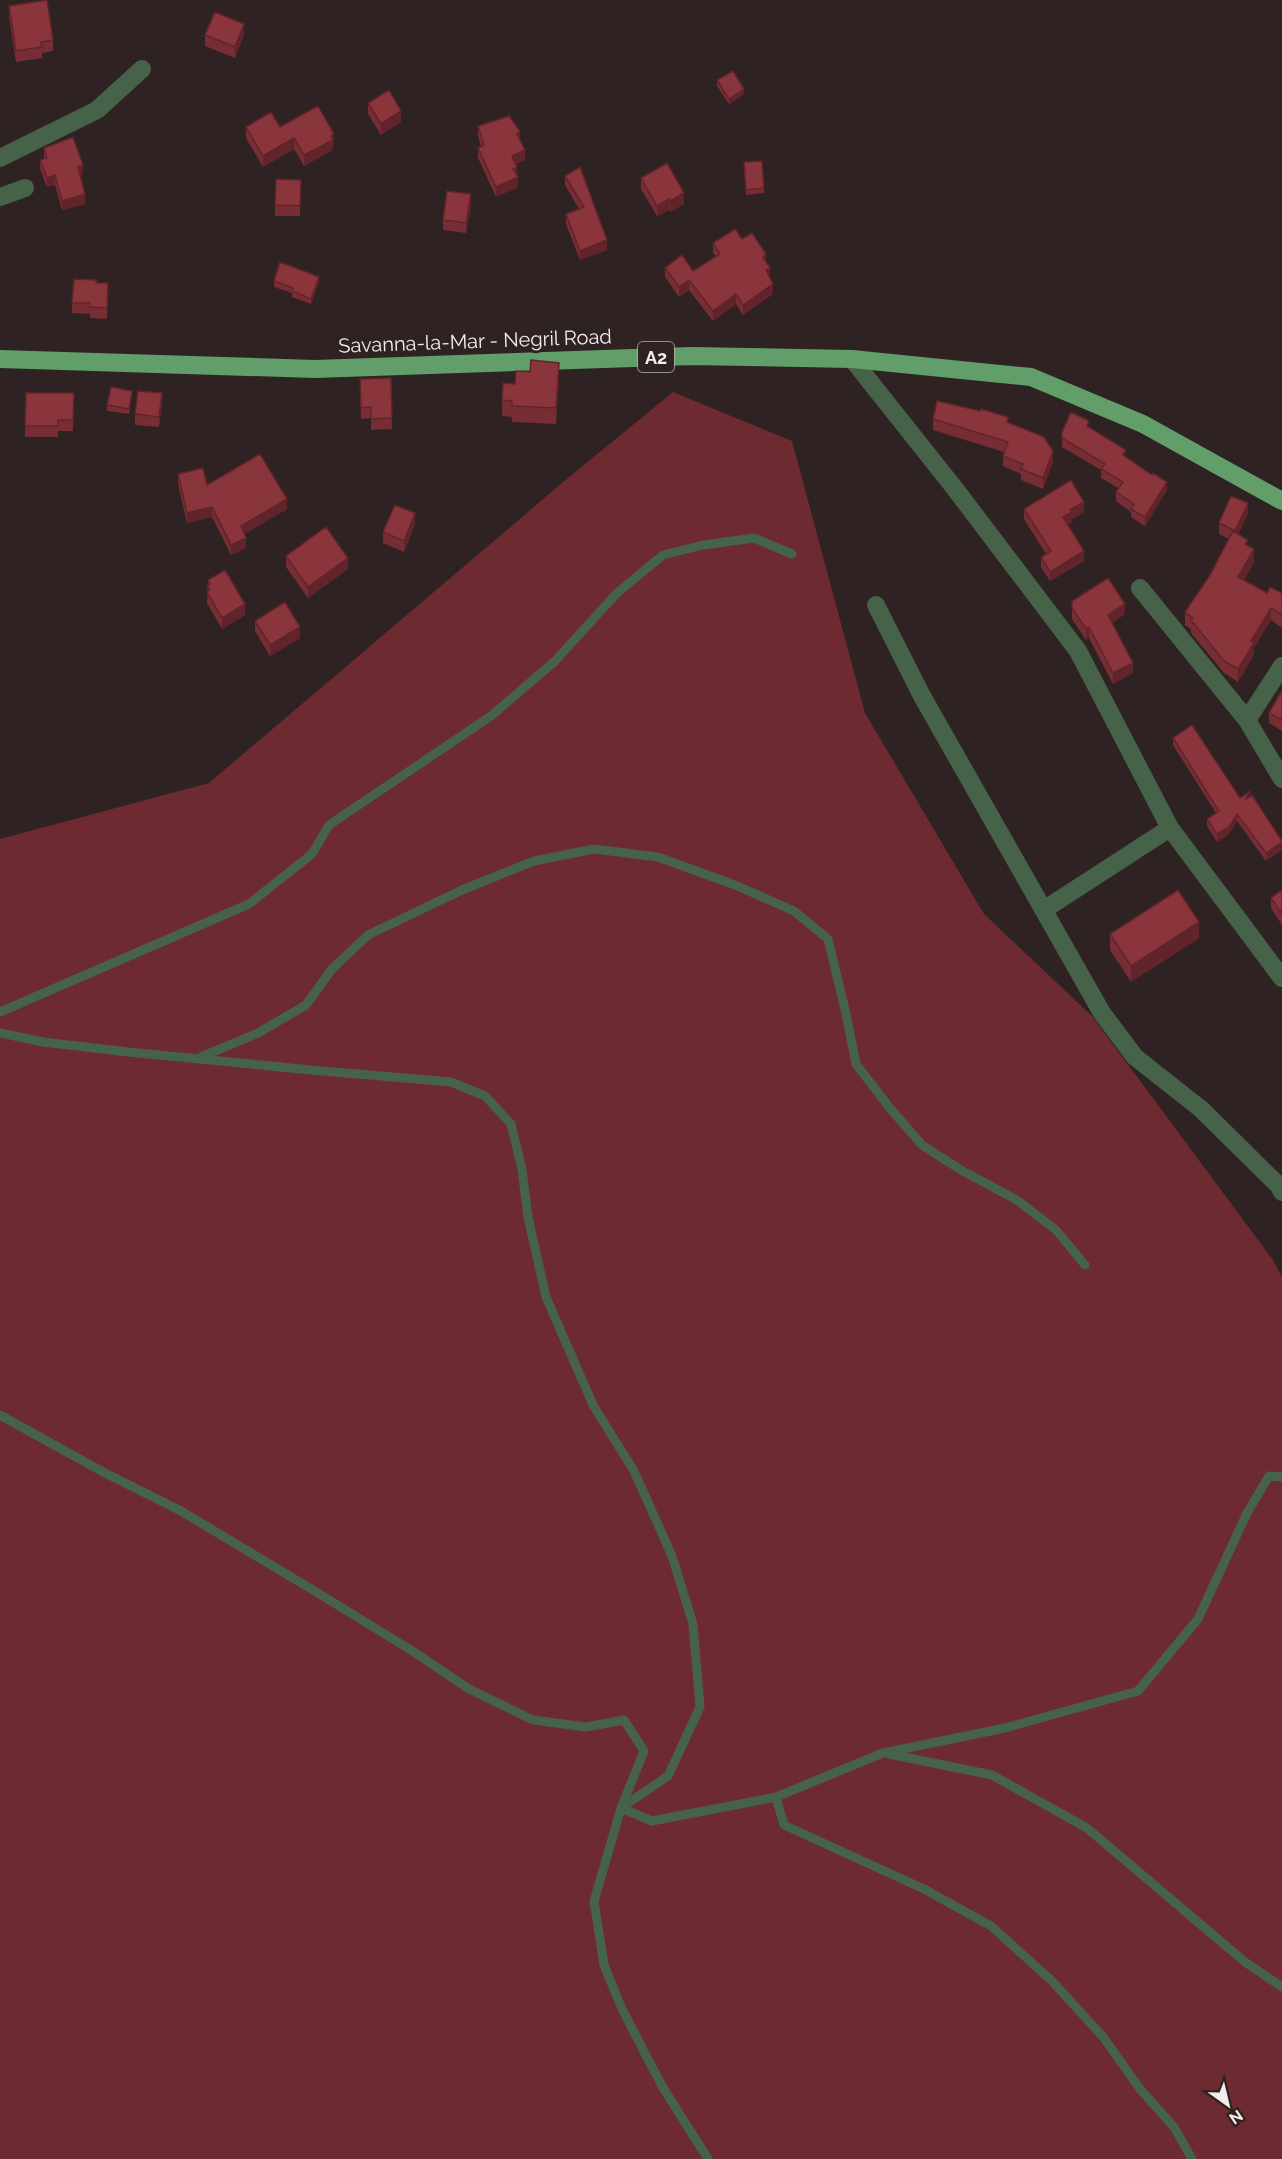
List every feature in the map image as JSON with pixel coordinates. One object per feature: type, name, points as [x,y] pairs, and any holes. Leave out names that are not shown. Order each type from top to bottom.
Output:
[{"type":"main road","name":"Savanna-la-Mar - Negril Road","points":[[0,359],[315,369],[692,356],[852,359],[1031,377],[1143,423],[1282,501]]},
{"type":"street","points":[[0,158],[97,110],[142,69]]},
{"type":"street","points":[[0,197],[25,188]]},
{"type":"street","points":[[852,359],[956,490],[1078,651],[1170,828],[1282,978]]},
{"type":"street","points":[[1140,588],[1247,720],[1282,779]]},
{"type":"street","points":[[876,605],[922,696],[1102,1012],[1135,1057],[1201,1109],[1279,1186],[1282,1192]]},
{"type":"street","points":[[1247,720],[1282,666]]},
{"type":"street","points":[[1045,909],[1170,828]]},
{"type":"lane","points":[[0,1012],[249,904],[312,854],[329,825],[491,716],[555,662],[617,593],[663,555],[703,545],[754,538],[792,554]]},
{"type":"lane","points":[[199,1058],[258,1033],[306,1005],[332,969],[368,935],[462,890],[534,861],[594,849],[658,857],[735,885],[794,911],[828,939],[856,1064],[889,1107],[922,1145],[961,1170],[1017,1200],[1056,1230],[1085,1265]]},
{"type":"lane","points":[[0,1033],[43,1042],[451,1082],[485,1096],[511,1124],[522,1169],[528,1216],[546,1297],[593,1405],[634,1471],[672,1556],[693,1624],[700,1707],[668,1776],[621,1808]]},
{"type":"lane","points":[[0,1416],[181,1511],[414,1652],[469,1689],[533,1720],[586,1727],[624,1720],[644,1751],[621,1808],[594,1901],[604,1965],[622,2009],[662,2086],[708,2159]]},
{"type":"lane","points":[[621,1808],[652,1821],[776,1797],[883,1753],[1005,1728],[1138,1691],[1198,1619],[1247,1513],[1269,1476],[1282,1477]]},
{"type":"lane","points":[[883,1753],[992,1775],[1087,1828],[1245,1962],[1282,1987]]},
{"type":"lane","points":[[776,1797],[784,1825],[924,1889],[991,1926],[1052,1981],[1104,2038],[1140,2089],[1174,2127],[1192,2159]]},
{"type":"shaded area","points":[[673,392],[792,441],[865,713],[984,914],[1092,1016],[1273,1260],[1282,1277],[1282,2159],[0,2159],[0,839],[209,783],[568,478]]},
{"type":"building","points":[[47,0],[53,40],[41,42],[42,47],[16,51],[9,6]]},
{"type":"building","points":[[215,12],[244,24],[235,47],[205,35]]},
{"type":"building","points":[[733,71],[744,89],[729,99],[717,80]]},
{"type":"building","points":[[389,90],[401,111],[381,124],[368,103]]},
{"type":"building","points":[[318,106],[334,134],[331,136],[333,140],[304,155],[294,138],[263,156],[246,127],[271,112],[280,127]]},
{"type":"building","points":[[509,116],[520,131],[517,134],[525,150],[512,156],[517,167],[513,169],[518,177],[496,187],[478,148],[484,145],[478,126]]},
{"type":"building","points":[[73,137],[83,165],[78,167],[85,194],[62,201],[55,175],[47,178],[40,160],[47,158],[44,148]]},
{"type":"building","points":[[762,161],[764,188],[746,190],[744,162]]},
{"type":"building","points":[[667,163],[684,193],[657,206],[641,178]]},
{"type":"building","points":[[580,167],[607,240],[580,251],[566,214],[584,207],[565,176]]},
{"type":"building","points":[[276,179],[301,180],[300,206],[275,205]]},
{"type":"building","points":[[447,191],[471,194],[466,223],[443,220]]},
{"type":"building","points":[[735,229],[742,239],[752,233],[766,254],[763,257],[770,268],[766,270],[773,284],[743,305],[736,294],[713,311],[689,280],[679,287],[665,268],[682,255],[693,271],[720,254],[713,243]]},
{"type":"building","points":[[280,262],[319,277],[311,299],[292,291],[293,288],[274,281]]},
{"type":"building","points":[[74,279],[108,283],[107,308],[90,307],[90,303],[72,303]]},
{"type":"building","points":[[531,360],[559,363],[556,408],[512,406],[512,401],[502,400],[503,383],[515,384],[516,371],[530,372]]},
{"type":"building","points":[[391,378],[392,418],[371,419],[371,407],[361,408],[360,379]]},
{"type":"building","points":[[111,387],[132,391],[129,409],[107,405]]},
{"type":"building","points":[[138,391],[162,393],[159,417],[135,414]]},
{"type":"building","points":[[26,393],[74,393],[73,420],[58,420],[58,426],[25,426]]},
{"type":"building","points":[[937,401],[980,411],[981,409],[1008,417],[1007,422],[1044,437],[1053,451],[1043,478],[1021,469],[1023,464],[1003,456],[1008,442],[933,419]]},
{"type":"building","points":[[1071,412],[1089,421],[1087,426],[1126,450],[1123,455],[1152,475],[1153,473],[1167,482],[1145,517],[1131,509],[1134,504],[1116,492],[1123,482],[1101,469],[1105,464],[1062,438],[1062,432]]},
{"type":"building","points":[[260,454],[287,499],[241,526],[246,538],[231,545],[212,507],[187,513],[178,474],[203,468],[207,485]]},
{"type":"building","points":[[1071,480],[1084,502],[1063,517],[1084,551],[1050,572],[1041,557],[1051,551],[1024,509]]},
{"type":"building","points":[[1231,496],[1248,503],[1235,531],[1219,523]]},
{"type":"building","points":[[395,505],[415,513],[404,541],[383,532]]},
{"type":"building","points":[[326,527],[348,558],[308,587],[286,556]]},
{"type":"building","points":[[1233,531],[1248,540],[1245,544],[1254,549],[1238,577],[1267,593],[1270,587],[1282,593],[1282,615],[1271,608],[1251,641],[1254,643],[1238,669],[1224,661],[1191,620],[1193,618],[1185,612],[1210,575]]},
{"type":"building","points":[[225,570],[245,604],[222,618],[207,592],[210,590],[207,586],[210,584],[208,580]]},
{"type":"building","points":[[1108,578],[1125,604],[1108,615],[1133,663],[1113,673],[1089,627],[1086,629],[1072,608],[1072,601]]},
{"type":"building","points":[[285,602],[300,627],[270,645],[255,621]]},
{"type":"building","points":[[1282,692],[1282,720],[1269,713]]},
{"type":"building","points":[[1192,725],[1240,798],[1251,791],[1245,800],[1252,795],[1282,841],[1266,853],[1237,814],[1229,827],[1217,834],[1207,819],[1219,811],[1173,738]]},
{"type":"building","points":[[1178,890],[1199,922],[1131,966],[1110,934]]},
{"type":"building","points":[[1282,890],[1282,914],[1271,898]]}]
